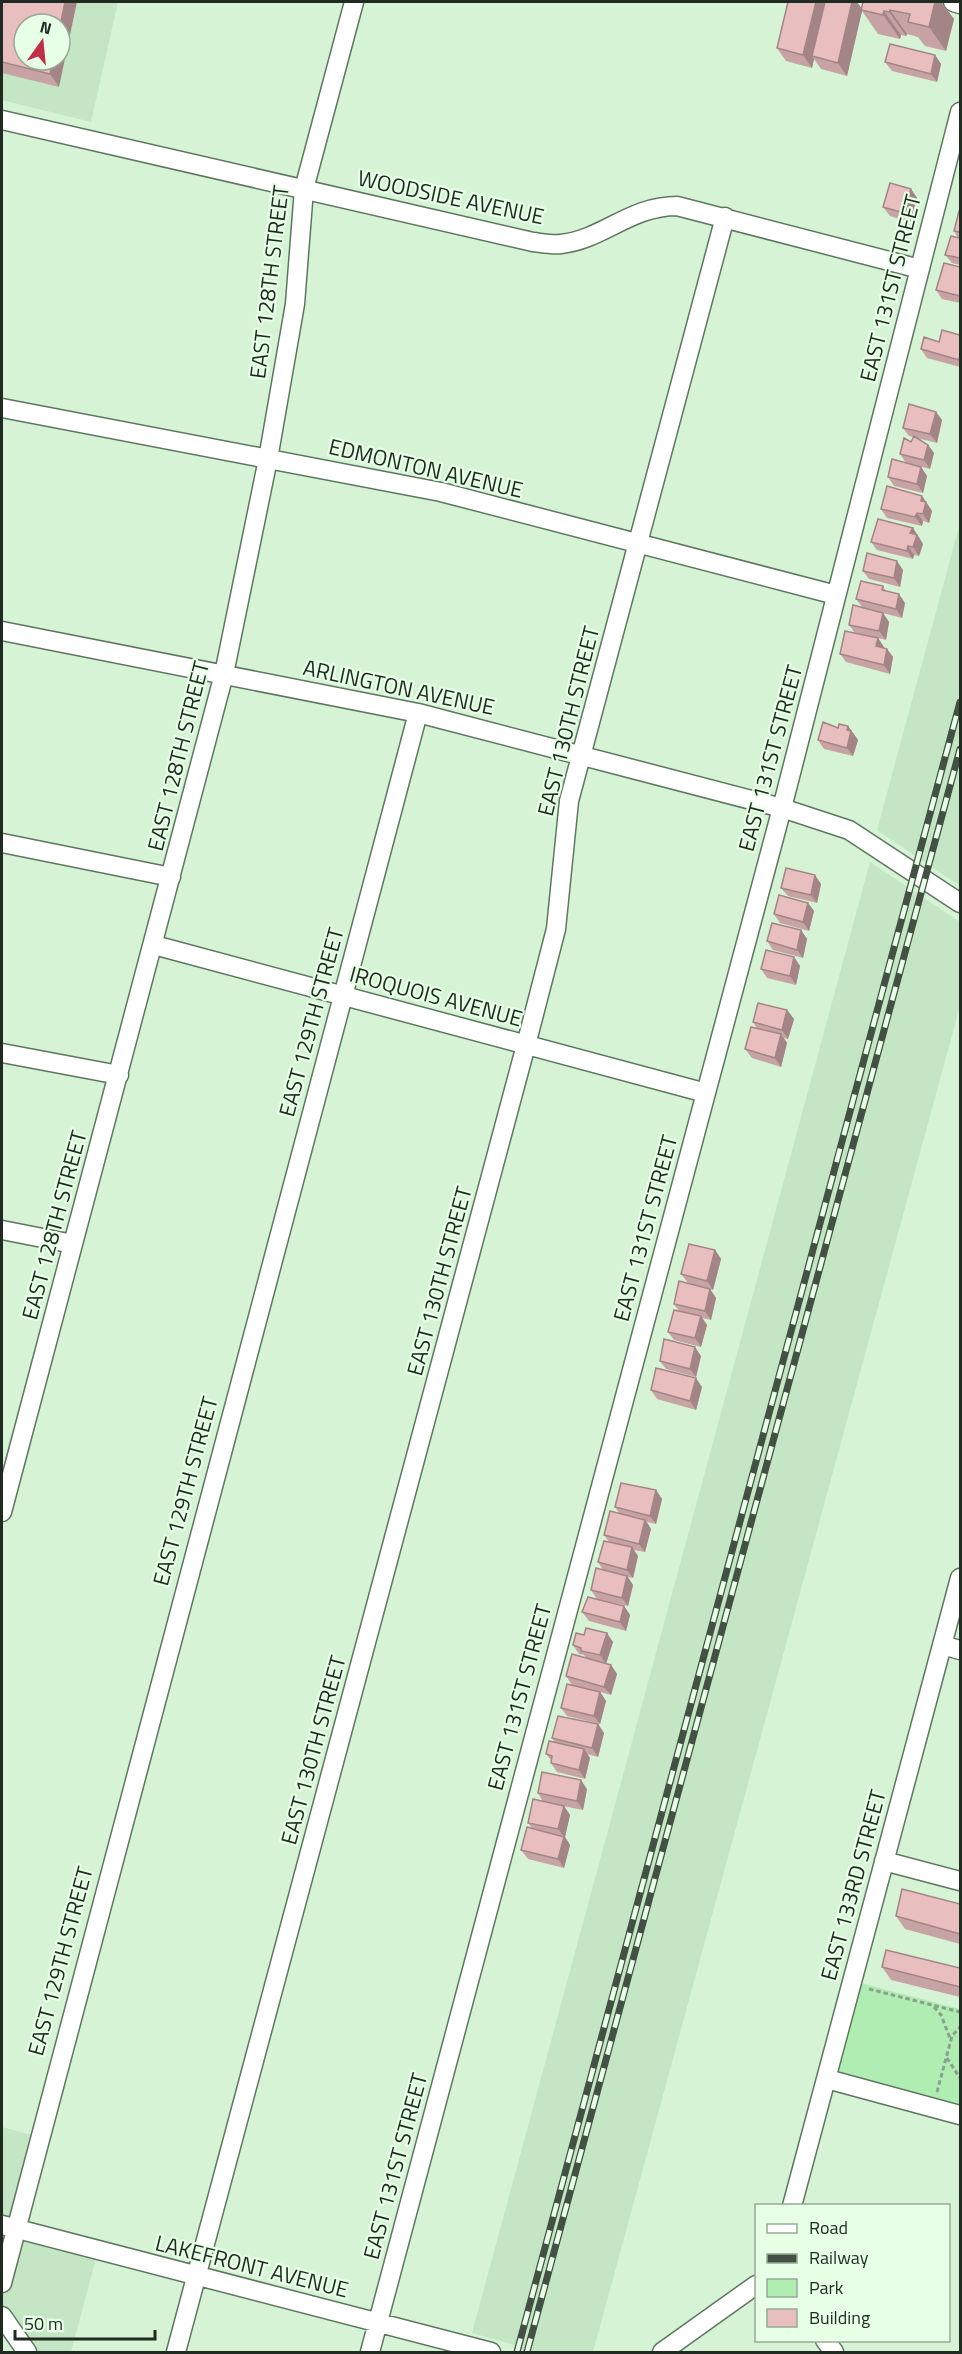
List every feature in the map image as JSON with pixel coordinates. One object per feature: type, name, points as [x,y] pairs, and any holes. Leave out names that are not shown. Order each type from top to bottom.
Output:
[{"type":"street","name":"EAST 128TH STREET","points":[[2,1512],[224,674],[268,459],[295,304],[304,189],[354,2]]},
{"type":"street","points":[[952,2],[960,3]]},
{"type":"street","name":"EAST 131ST STREET","points":[[370,2352],[782,808],[960,112]]},
{"type":"street","name":"WOODSIDE AVENUE","points":[[2,120],[533,242],[561,244],[587,237],[656,206],[677,206],[920,269]]},
{"type":"street","name":"EAST 130TH STREET","points":[[176,2352],[556,929],[569,801],[725,217]]},
{"type":"street","name":"EDMONTON AVENUE","points":[[2,408],[441,492],[637,545],[836,595]]},
{"type":"street","name":"ARLINGTON AVENUE","points":[[2,631],[418,713],[782,808],[849,830],[960,903]]},
{"type":"street","name":"EAST 129TH STREET","points":[[2,2283],[8,2227],[418,713]]},
{"type":"street","points":[[2,843],[171,877]]},
{"type":"street","name":"IROQUOIS AVENUE","points":[[154,945],[706,1093]]},
{"type":"street","points":[[2,1053],[119,1075]]},
{"type":"street","points":[[2,1230],[74,1244]]},
{"type":"street","name":"EAST 133RD STREET","points":[[792,2204],[960,1578]]},
{"type":"street","points":[[942,1645],[960,1650]]},
{"type":"street","points":[[884,1861],[960,1881]]},
{"type":"street","points":[[826,2079],[960,2115]]},
{"type":"street","name":"LAKEFRONT AVENUE","points":[[8,2227],[491,2352]]},
{"type":"street","points":[[662,2352],[755,2286]]},
{"type":"street","points":[[2,2316],[27,2352]]},
{"type":"path","points":[[868,1989],[960,2012]]},
{"type":"path","points":[[933,2006],[941,2015],[951,2040]]},
{"type":"path","points":[[937,2094],[951,2040],[960,2027]]},
{"type":"path","points":[[946,2057],[960,2078]]},
{"type":"shaded area","points":[[2,2],[118,2],[91,122],[2,100]]},
{"type":"shaded area","points":[[960,523],[960,886],[877,830]]},
{"type":"shaded area","points":[[870,862],[960,922],[960,1006],[593,2352],[525,2352],[511,2344],[472,2333]]},
{"type":"shaded area","points":[[2,2127],[39,2137],[15,2229],[98,2251],[71,2352],[27,2352],[2,2316]]},
{"type":"green space","points":[[853,1981],[960,2009],[960,2115],[827,2079]]},
{"type":"building","points":[[2,2],[65,2],[63,12],[12,12],[12,64],[2,62]]},
{"type":"building","points":[[788,2],[816,2],[803,55],[777,48]]},
{"type":"building","points":[[825,2],[852,2],[838,63],[812,56]]},
{"type":"building","points":[[863,2],[935,2],[929,27],[908,22],[910,14],[890,10],[889,12],[884,11],[883,15],[861,10]]},
{"type":"building","points":[[890,44],[935,55],[931,74],[885,62]]},
{"type":"building","points":[[890,183],[911,189],[904,213],[883,207]]},
{"type":"building","points":[[960,211],[960,232],[954,231]]},
{"type":"building","points":[[951,236],[960,238],[960,258],[945,255]]},
{"type":"building","points":[[944,263],[960,267],[960,296],[936,290]]},
{"type":"building","points":[[942,330],[960,335],[959,360],[921,349],[924,337],[939,342]]},
{"type":"building","points":[[909,404],[936,412],[930,434],[903,428]]},
{"type":"building","points":[[914,436],[928,445],[924,460],[900,454],[904,438],[911,442]]},
{"type":"building","points":[[892,459],[921,467],[917,484],[888,477]]},
{"type":"building","points":[[887,486],[922,496],[921,501],[926,502],[923,514],[917,513],[915,517],[881,509]]},
{"type":"building","points":[[878,519],[913,528],[910,533],[917,535],[913,547],[908,546],[907,551],[871,542]]},
{"type":"building","points":[[867,553],[897,561],[894,578],[863,571]]},
{"type":"building","points":[[861,581],[883,586],[882,590],[899,594],[896,609],[856,599]]},
{"type":"building","points":[[853,605],[883,613],[879,631],[849,625]]},
{"type":"building","points":[[845,631],[878,638],[876,646],[887,649],[884,665],[840,654]]},
{"type":"building","points":[[823,722],[838,728],[839,724],[848,726],[847,730],[851,731],[847,748],[818,740]]},
{"type":"building","points":[[786,868],[815,875],[811,895],[781,888]]},
{"type":"building","points":[[779,895],[808,903],[803,922],[774,914]]},
{"type":"building","points":[[772,923],[801,930],[797,950],[767,941]]},
{"type":"building","points":[[766,950],[794,957],[790,976],[761,969]]},
{"type":"building","points":[[758,1003],[787,1010],[782,1030],[753,1022]]},
{"type":"building","points":[[751,1027],[781,1034],[775,1058],[745,1049]]},
{"type":"building","points":[[689,1244],[715,1250],[707,1281],[681,1274]]},
{"type":"building","points":[[679,1281],[710,1289],[705,1311],[674,1304]]},
{"type":"building","points":[[674,1310],[701,1316],[695,1338],[668,1332]]},
{"type":"building","points":[[664,1339],[695,1347],[690,1369],[660,1361]]},
{"type":"building","points":[[656,1368],[696,1378],[690,1401],[651,1390]]},
{"type":"building","points":[[621,1483],[656,1490],[650,1516],[615,1507]]},
{"type":"building","points":[[610,1511],[645,1520],[639,1544],[604,1535]]},
{"type":"building","points":[[604,1541],[632,1547],[627,1570],[598,1562]]},
{"type":"building","points":[[596,1568],[627,1576],[622,1598],[591,1590]]},
{"type":"building","points":[[588,1597],[624,1606],[620,1622],[582,1612]]},
{"type":"building","points":[[586,1628],[607,1633],[600,1655],[581,1651],[581,1648],[573,1645],[576,1633],[584,1635]]},
{"type":"building","points":[[572,1654],[611,1665],[604,1687],[566,1676]]},
{"type":"building","points":[[567,1684],[600,1692],[594,1716],[561,1708]]},
{"type":"building","points":[[558,1716],[598,1724],[592,1748],[552,1738]]},
{"type":"building","points":[[549,1741],[584,1749],[579,1770],[551,1763],[552,1756],[546,1754]]},
{"type":"building","points":[[542,1772],[581,1780],[577,1801],[538,1793]]},
{"type":"building","points":[[533,1799],[564,1806],[558,1829],[528,1823]]},
{"type":"building","points":[[527,1827],[564,1837],[558,1859],[521,1850]]},
{"type":"building","points":[[902,1889],[960,1904],[960,1934],[896,1916]]},
{"type":"building","points":[[886,1950],[960,1968],[960,1987],[882,1967]]},
{"type":"railway","points":[[517,2352],[960,702]]},
{"type":"railway","points":[[527,2352],[960,749]]}]
